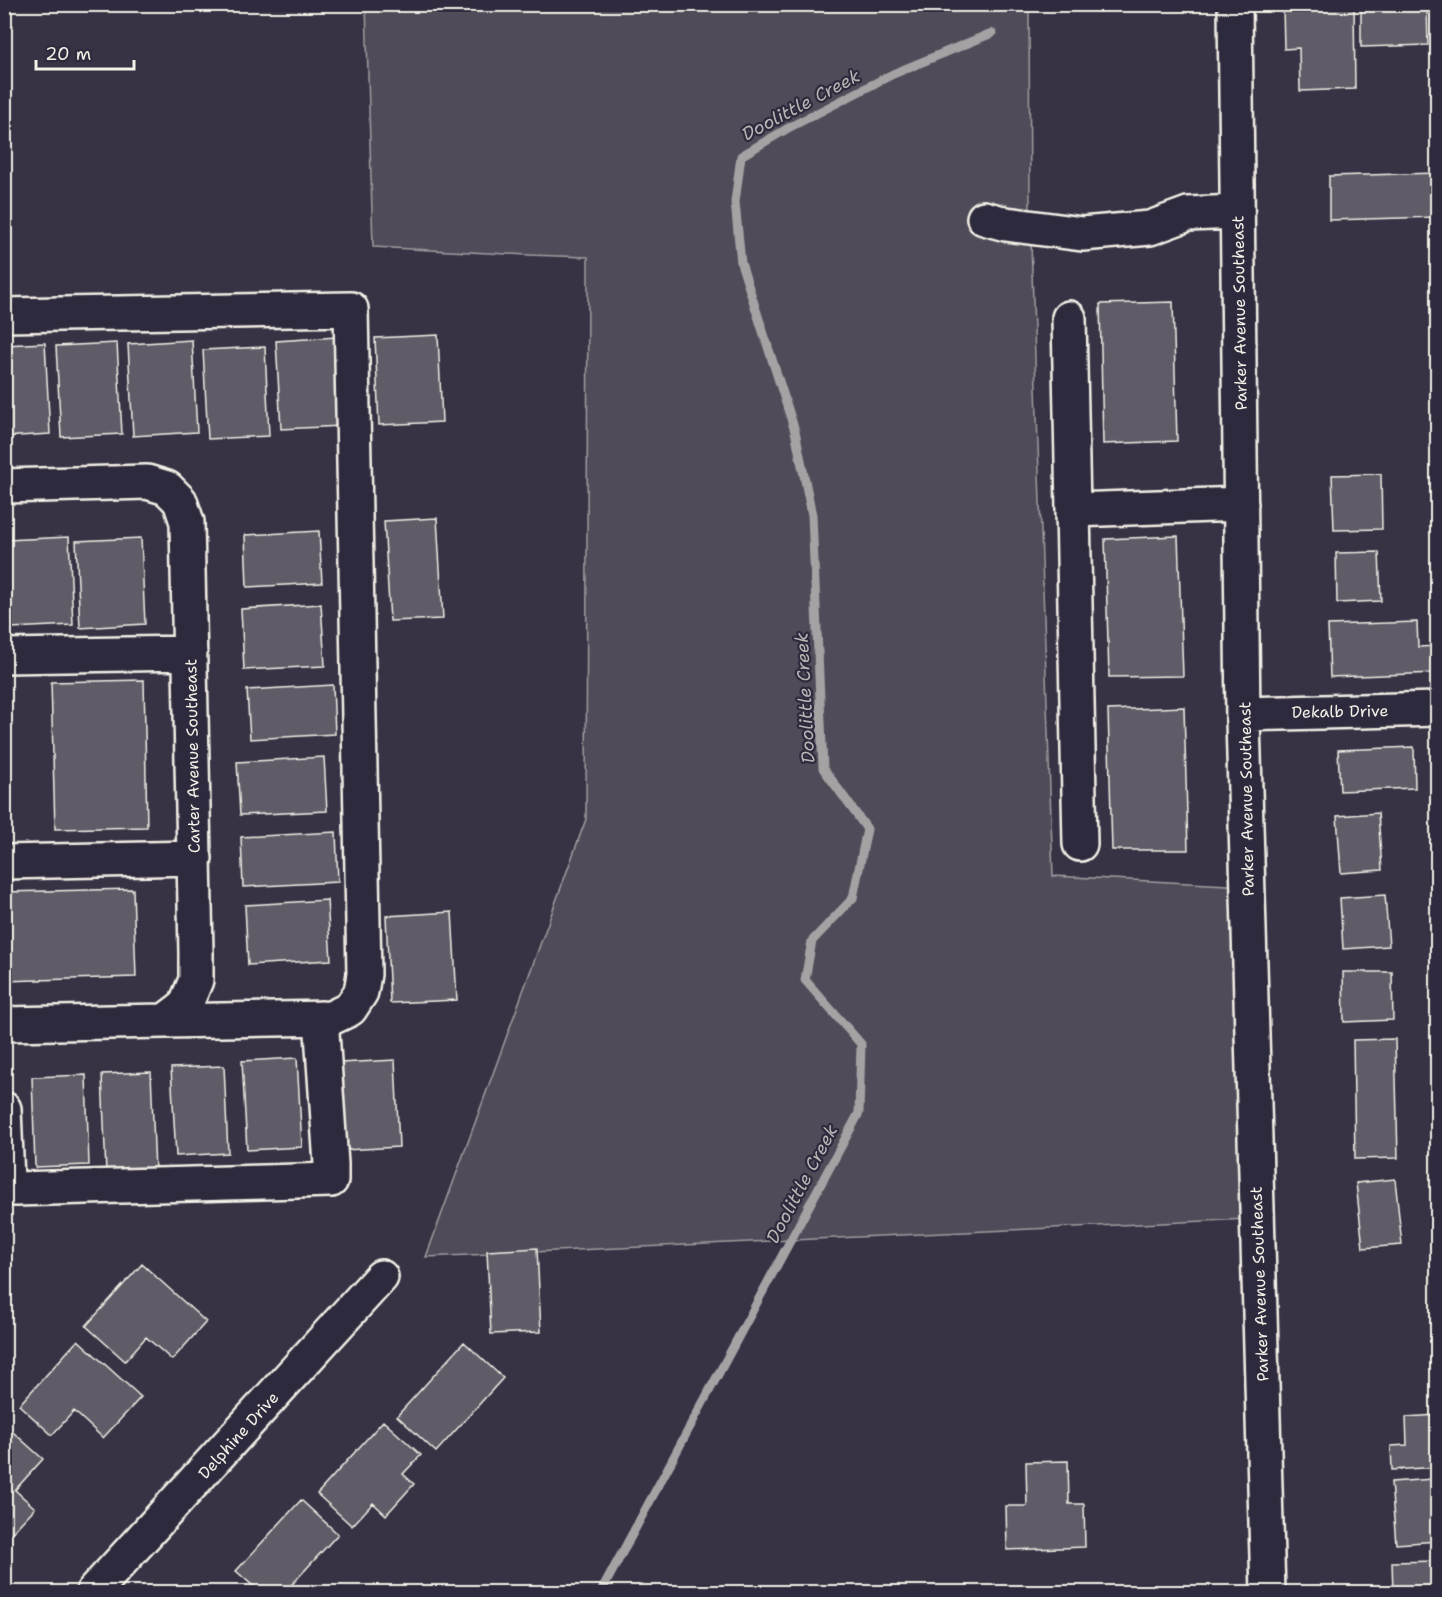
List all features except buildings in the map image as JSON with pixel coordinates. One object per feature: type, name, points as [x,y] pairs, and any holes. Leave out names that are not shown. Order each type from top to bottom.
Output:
[{"type":"street","name":"Parker Avenue Southeast","points":[[1235,4],[1244,714],[1268,1593]]},
{"type":"street","points":[[984,218],[1006,225],[1082,234],[1150,228],[1188,214],[1237,212]]},
{"type":"street","points":[[4,315],[351,309],[364,974],[362,992],[350,1009],[331,1018],[4,1024]]},
{"type":"street","points":[[1069,318],[1080,844]]},
{"type":"street","name":"Carter Avenue Southeast","points":[[4,486],[147,482],[167,488],[180,501],[187,522],[196,980],[185,1006],[165,1021]]},
{"type":"street","points":[[1074,510],[1241,504]]},
{"type":"street","points":[[4,656],[190,653]]},
{"type":"street","name":"Dekalb Drive","points":[[1244,714],[1437,709]]},
{"type":"street","points":[[4,862],[195,858]]},
{"type":"street","points":[[4,1109],[7,1181],[15,1189],[331,1180],[321,1018]]},
{"type":"street","name":"Delphine Drive","points":[[93,1593],[381,1277]]},
{"type":"shaded area","points":[[366,5],[1029,5],[1030,214],[1053,876],[1247,886],[1248,1219],[426,1257],[586,819],[588,257],[373,247]]},
{"type":"waterway","name":"Doolittle Creek","points":[[601,1592],[859,1113],[861,1044],[805,980],[812,941],[853,898],[867,829],[823,768],[812,515],[795,431],[741,263],[735,202],[741,156],[790,127],[893,74],[992,33]]}]
